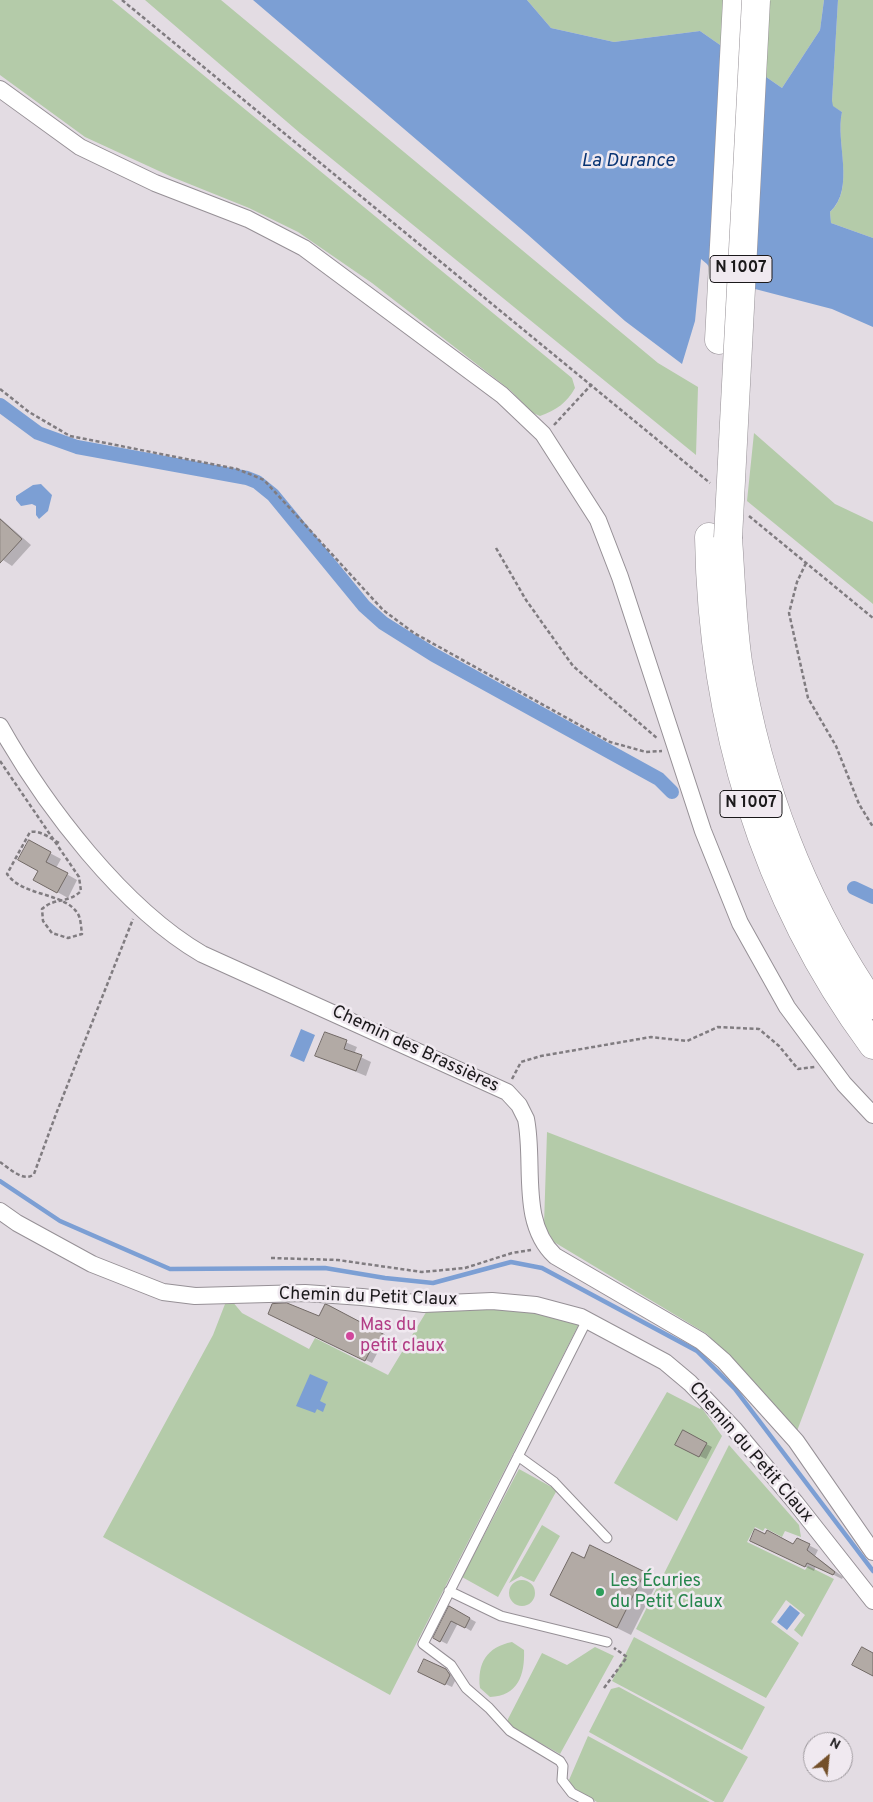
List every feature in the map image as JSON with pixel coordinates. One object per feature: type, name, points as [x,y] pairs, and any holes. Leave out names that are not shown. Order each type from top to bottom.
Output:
[{"type":"highway","name":"N 1007","points":[[737,0],[719,537],[747,710],[771,802],[789,851],[810,896],[836,946],[873,1006]]},
{"type":"highway","name":"N 1007","points":[[756,0],[714,629],[726,712],[737,760],[770,864],[802,931],[846,1009],[873,1045]]},
{"type":"street","points":[[0,89],[80,146],[155,182],[248,219],[304,248],[502,395],[542,434],[598,520],[620,577],[703,832],[740,923],[787,1007],[844,1084],[873,1115]]},
{"type":"street","name":"Chemin des Brassières","points":[[0,726],[30,777],[95,858],[139,906],[179,940],[202,954],[507,1092],[519,1104],[526,1119],[534,1219],[540,1239],[548,1250],[555,1256],[701,1341],[724,1361],[796,1441],[873,1552]]},
{"type":"street","name":"Chemin du Petit Claux","points":[[0,1211],[17,1224],[92,1264],[163,1292],[195,1296],[305,1293],[424,1304],[492,1301],[536,1306],[587,1320],[665,1362],[690,1383],[735,1430],[796,1502],[873,1601]]},
{"type":"lane","points":[[587,1320],[423,1644],[451,1665],[466,1688],[489,1708],[510,1731],[560,1760],[563,1766],[562,1780],[572,1793],[589,1802]]},
{"type":"lane","points":[[518,1456],[554,1482],[607,1538]]},
{"type":"lane","points":[[449,1590],[501,1616],[607,1642]]},
{"type":"path","points":[[122,0],[592,384],[710,484]]},
{"type":"path","points":[[542,434],[551,428],[592,384]]},
{"type":"path","points":[[0,389],[28,412],[70,436],[237,469],[264,480],[383,610],[414,633],[610,742],[646,752],[662,751],[675,747]]},
{"type":"path","points":[[747,514],[873,618]]},
{"type":"path","points":[[496,548],[526,600],[573,666],[657,739],[675,747]]},
{"type":"path","points":[[806,564],[797,582],[789,613],[808,698],[836,746],[859,804],[873,827]]},
{"type":"path","points":[[0,761],[55,840],[79,877],[80,891],[73,899],[59,901],[50,902],[42,909],[43,921],[52,933],[68,938],[82,934],[79,915],[70,906],[59,901],[12,882],[7,874],[30,832],[37,831],[55,840]]},
{"type":"path","points":[[0,1162],[22,1177],[31,1177],[34,1174],[115,960],[139,906]]},
{"type":"path","points":[[507,1092],[521,1062],[651,1037],[688,1041],[718,1027],[759,1028],[779,1046],[798,1069],[815,1067],[825,1059]]},
{"type":"path","points":[[271,1258],[338,1260],[422,1272],[465,1268],[512,1253],[548,1250]]},
{"type":"path","points":[[604,1688],[627,1657],[607,1642]]},
{"type":"green space","points":[[0,0],[112,0],[572,378],[575,388],[572,393],[565,402],[551,411],[540,416],[533,413],[510,390],[372,283],[298,232],[249,208],[172,177],[85,137],[0,75]]},
{"type":"green space","points":[[145,0],[221,0],[658,363],[698,387],[696,455],[300,133]]},
{"type":"green space","points":[[527,0],[824,0],[820,30],[782,88],[700,31],[614,42],[551,28]]},
{"type":"green space","points":[[838,0],[873,0],[873,238],[831,223],[830,212],[838,202],[842,191],[843,178],[842,112],[832,106]]},
{"type":"green space","points":[[754,433],[835,504],[873,522],[873,604],[747,501]]},
{"type":"green space","points":[[547,1132],[864,1254],[797,1431],[707,1334],[554,1242],[544,1225]]},
{"type":"green space","points":[[232,1301],[242,1313],[309,1349],[315,1338],[388,1375],[428,1309],[492,1304],[581,1320],[390,1695],[103,1537],[213,1335],[225,1304]]},
{"type":"green space","points":[[667,1392],[700,1409],[701,1407],[722,1436],[677,1521],[614,1483]]},
{"type":"green space","points":[[729,1445],[799,1525],[801,1537],[785,1531],[782,1537],[765,1528],[763,1531],[755,1527],[747,1542],[805,1570],[808,1566],[834,1579],[802,1637],[794,1630],[805,1615],[786,1600],[771,1622],[799,1643],[766,1698],[636,1629]]},
{"type":"green space","points":[[519,1469],[557,1490],[498,1597],[462,1577]]},
{"type":"green space","points":[[542,1525],[560,1536],[534,1582],[521,1576],[509,1583]]},
{"type":"green space","points":[[522,1580],[531,1584],[535,1593],[531,1602],[522,1606],[513,1602],[509,1593],[513,1584]]},
{"type":"green space","points":[[634,1637],[765,1707],[742,1750],[612,1681]]},
{"type":"green space","points":[[512,1642],[524,1650],[521,1676],[507,1693],[490,1697],[480,1688],[479,1679],[482,1664],[490,1652],[503,1644]]},
{"type":"green space","points":[[595,1647],[614,1656],[560,1754],[508,1725],[508,1719],[542,1653],[567,1665]]},
{"type":"green space","points":[[619,1687],[748,1757],[723,1802],[715,1802],[589,1732],[611,1689]]},
{"type":"green space","points":[[588,1736],[710,1802],[597,1802],[572,1787],[569,1780]]},
{"type":"water","name":"La Durance","points":[[253,0],[527,0],[551,28],[614,42],[700,31],[782,88],[820,30],[824,0],[838,0],[832,101],[833,106],[842,112],[843,178],[838,202],[830,212],[831,223],[873,238],[873,327],[832,309],[732,283],[713,274],[707,264],[701,259],[695,321],[682,364],[625,321],[527,234]]},
{"type":"water","points":[[41,484],[52,495],[48,511],[39,519],[36,515],[36,506],[32,504],[21,506],[16,500],[16,496],[33,485]]},
{"type":"water","points":[[301,1029],[315,1035],[304,1062],[290,1056]]},
{"type":"water","points":[[310,1374],[328,1382],[320,1401],[326,1404],[323,1412],[317,1409],[315,1413],[296,1406]]},
{"type":"water","points":[[790,1605],[800,1613],[787,1630],[777,1622]]},
{"type":"building","points":[[0,519],[22,539],[0,563]]},
{"type":"building","points":[[29,840],[51,852],[46,862],[68,873],[57,893],[33,880],[38,871],[18,860]]},
{"type":"building","points":[[325,1032],[347,1040],[344,1049],[362,1055],[356,1071],[315,1056]]},
{"type":"building","points":[[287,1303],[319,1316],[325,1304],[385,1335],[379,1346],[374,1343],[365,1361],[268,1314],[272,1304]]},
{"type":"building","points":[[683,1430],[707,1443],[699,1457],[675,1445]]},
{"type":"building","points":[[755,1529],[765,1534],[767,1530],[793,1544],[797,1538],[810,1544],[807,1550],[835,1572],[833,1575],[807,1563],[805,1567],[750,1541]]},
{"type":"building","points":[[590,1545],[645,1572],[617,1628],[550,1595],[572,1552],[584,1558]]},
{"type":"building","points":[[449,1606],[470,1618],[465,1628],[451,1621],[440,1642],[433,1638]]},
{"type":"building","points":[[862,1647],[873,1653],[873,1676],[852,1665]]},
{"type":"building","points":[[424,1659],[446,1669],[450,1675],[445,1685],[418,1672]]},
{"type":"waterway","points":[[0,405],[38,433],[77,447],[247,478],[257,482],[273,495],[364,606],[383,623],[434,655],[659,779],[672,792]]},
{"type":"waterway","points":[[854,888],[873,897]]},
{"type":"waterway","points":[[0,1181],[60,1221],[170,1269],[325,1268],[385,1278],[433,1283],[511,1262],[542,1268],[697,1351],[735,1389],[873,1571]]},
{"type":"place","name":"Mas du petit claux","points":[[350,1336]]},
{"type":"place","name":"Les Écuries du Petit Claux","points":[[600,1592]]}]
